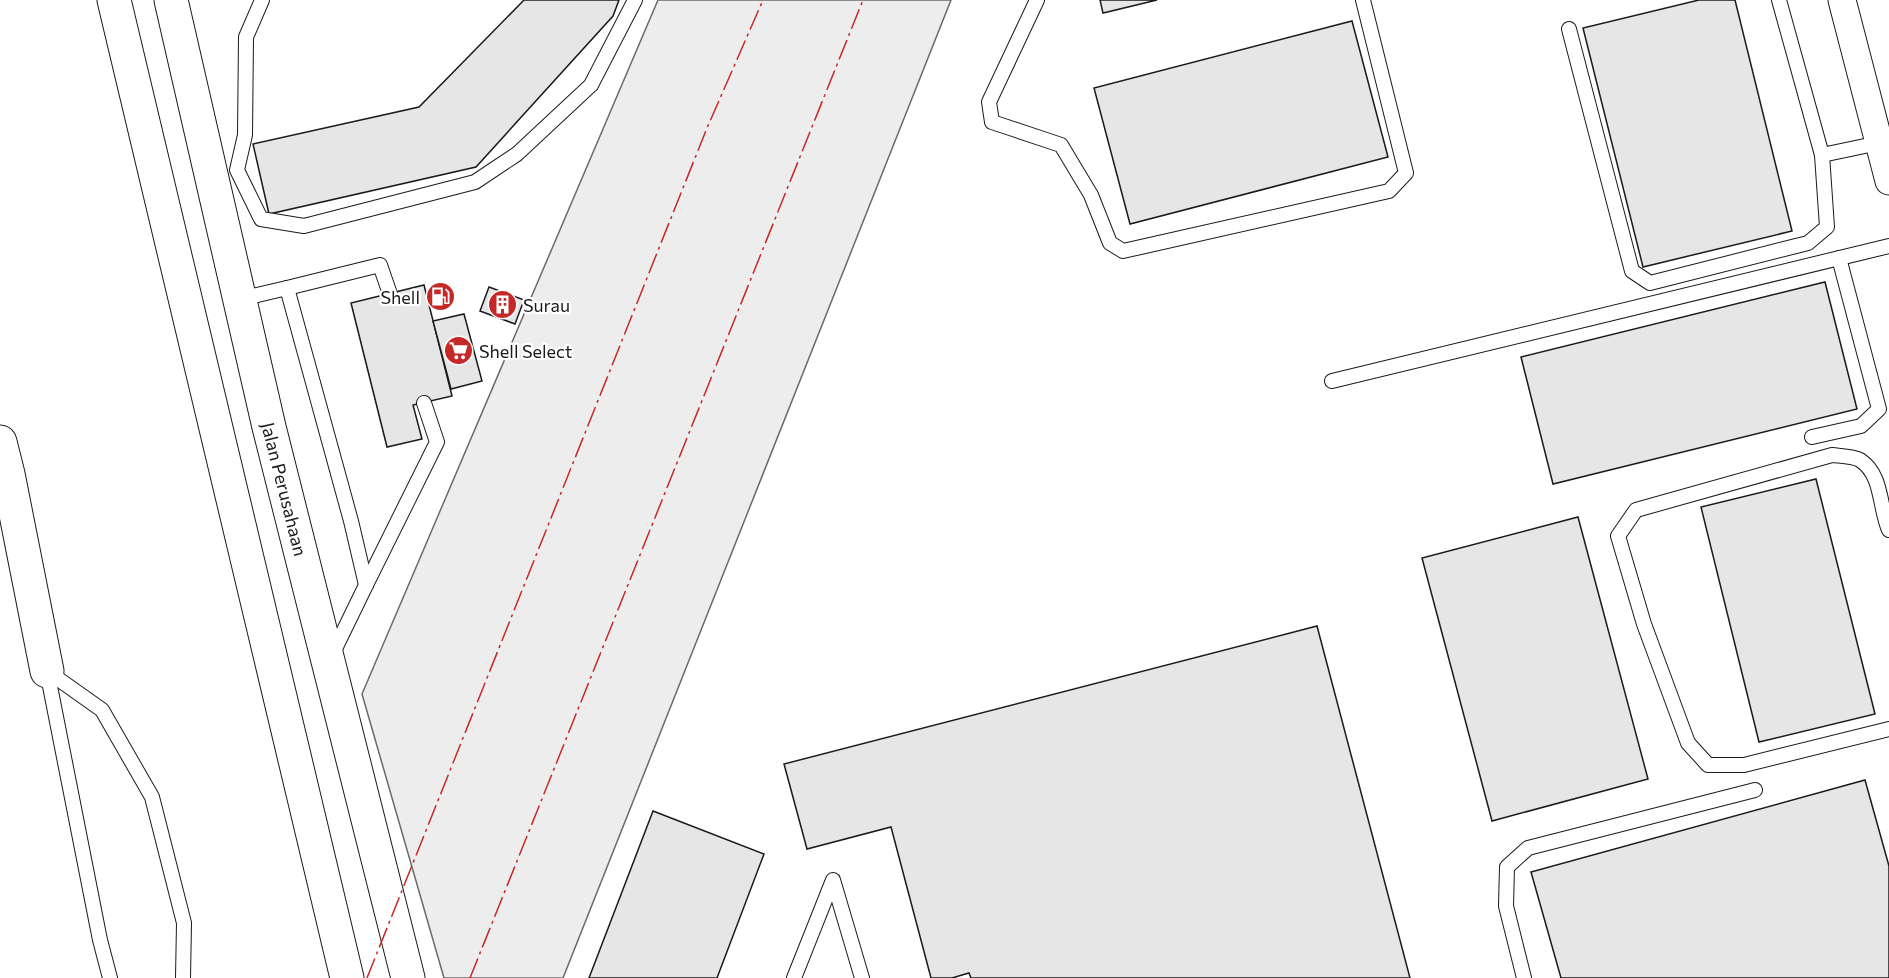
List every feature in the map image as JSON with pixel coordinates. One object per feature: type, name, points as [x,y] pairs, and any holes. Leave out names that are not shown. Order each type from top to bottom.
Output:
[{"type":"main road","points":[[114,0],[347,978]]},
{"type":"main road","name":"Jalan Perusahaan","points":[[171,0],[269,427],[408,978]]},
{"type":"main road","points":[[0,442],[47,671]]},
{"type":"street","points":[[1842,0],[1889,181]]},
{"type":"lane","points":[[262,0],[246,37],[244,135],[237,170],[261,219],[304,226],[475,182],[517,154],[591,85],[635,0]]},
{"type":"lane","points":[[1037,0],[989,102],[992,122],[1061,145],[1091,195],[1110,243],[1123,251],[1389,191],[1406,173],[1363,0]]},
{"type":"lane","points":[[1569,29],[1632,271],[1650,283],[1808,243],[1827,227],[1822,155],[1779,0]]},
{"type":"lane","points":[[1822,155],[1879,143]]},
{"type":"lane","points":[[1332,381],[1889,246]]},
{"type":"lane","points":[[1812,437],[1861,426],[1879,409],[1839,258]]},
{"type":"lane","points":[[240,299],[380,265],[390,294]]},
{"type":"lane","points":[[287,288],[351,521],[366,585]]},
{"type":"lane","points":[[329,663],[437,442],[424,403]]},
{"type":"lane","points":[[1889,530],[1883,517],[1876,475],[1859,459],[1832,455],[1636,510],[1618,536],[1644,624],[1688,743],[1708,765],[1744,765],[1889,729]]},
{"type":"lane","points":[[47,671],[100,940],[110,978]]},
{"type":"lane","points":[[47,671],[102,710],[152,797],[184,923],[183,978]]},
{"type":"lane","points":[[1524,978],[1506,906],[1506,897],[1507,867],[1528,848],[1755,790]]},
{"type":"lane","points":[[794,978],[833,880],[862,978]]},
{"type":"shaded area","points":[[658,0],[951,0],[563,978],[444,978],[362,694]]},
{"type":"building","points":[[524,0],[619,0],[613,16],[476,167],[269,214],[253,144],[419,107]]},
{"type":"building","points":[[1100,0],[1157,0],[1103,13]]},
{"type":"building","points":[[1699,0],[1735,0],[1792,231],[1643,267],[1583,28]]},
{"type":"building","points":[[1352,21],[1388,157],[1130,224],[1094,88]]},
{"type":"building","points":[[1825,282],[1857,409],[1553,484],[1521,357]]},
{"type":"building","points":[[424,285],[452,396],[413,405],[422,439],[387,447],[351,303]]},
{"type":"building","name":"Surau","points":[[489,287],[524,300],[515,324],[480,311]]},
{"type":"building","name":"Shell Select","points":[[464,314],[482,381],[451,389],[433,321]]},
{"type":"building","points":[[1816,479],[1875,714],[1759,742],[1701,507]]},
{"type":"building","points":[[1578,517],[1648,779],[1492,821],[1422,558]]},
{"type":"building","points":[[1317,626],[1410,978],[971,978],[969,973],[952,978],[931,978],[891,827],[807,849],[784,764]]},
{"type":"building","points":[[1865,780],[1889,866],[1889,978],[1561,978],[1531,872]]},
{"type":"building","points":[[653,811],[764,854],[717,978],[589,978]]},
{"type":"power","points":[[367,978],[707,128],[763,0]]},
{"type":"power","points":[[470,978],[863,0]]},
{"type":"place","name":"Shell","points":[[441,297]]},
{"type":"place","name":"Surau","points":[[502,305]]},
{"type":"place","name":"Shell Select","points":[[458,351]]}]
